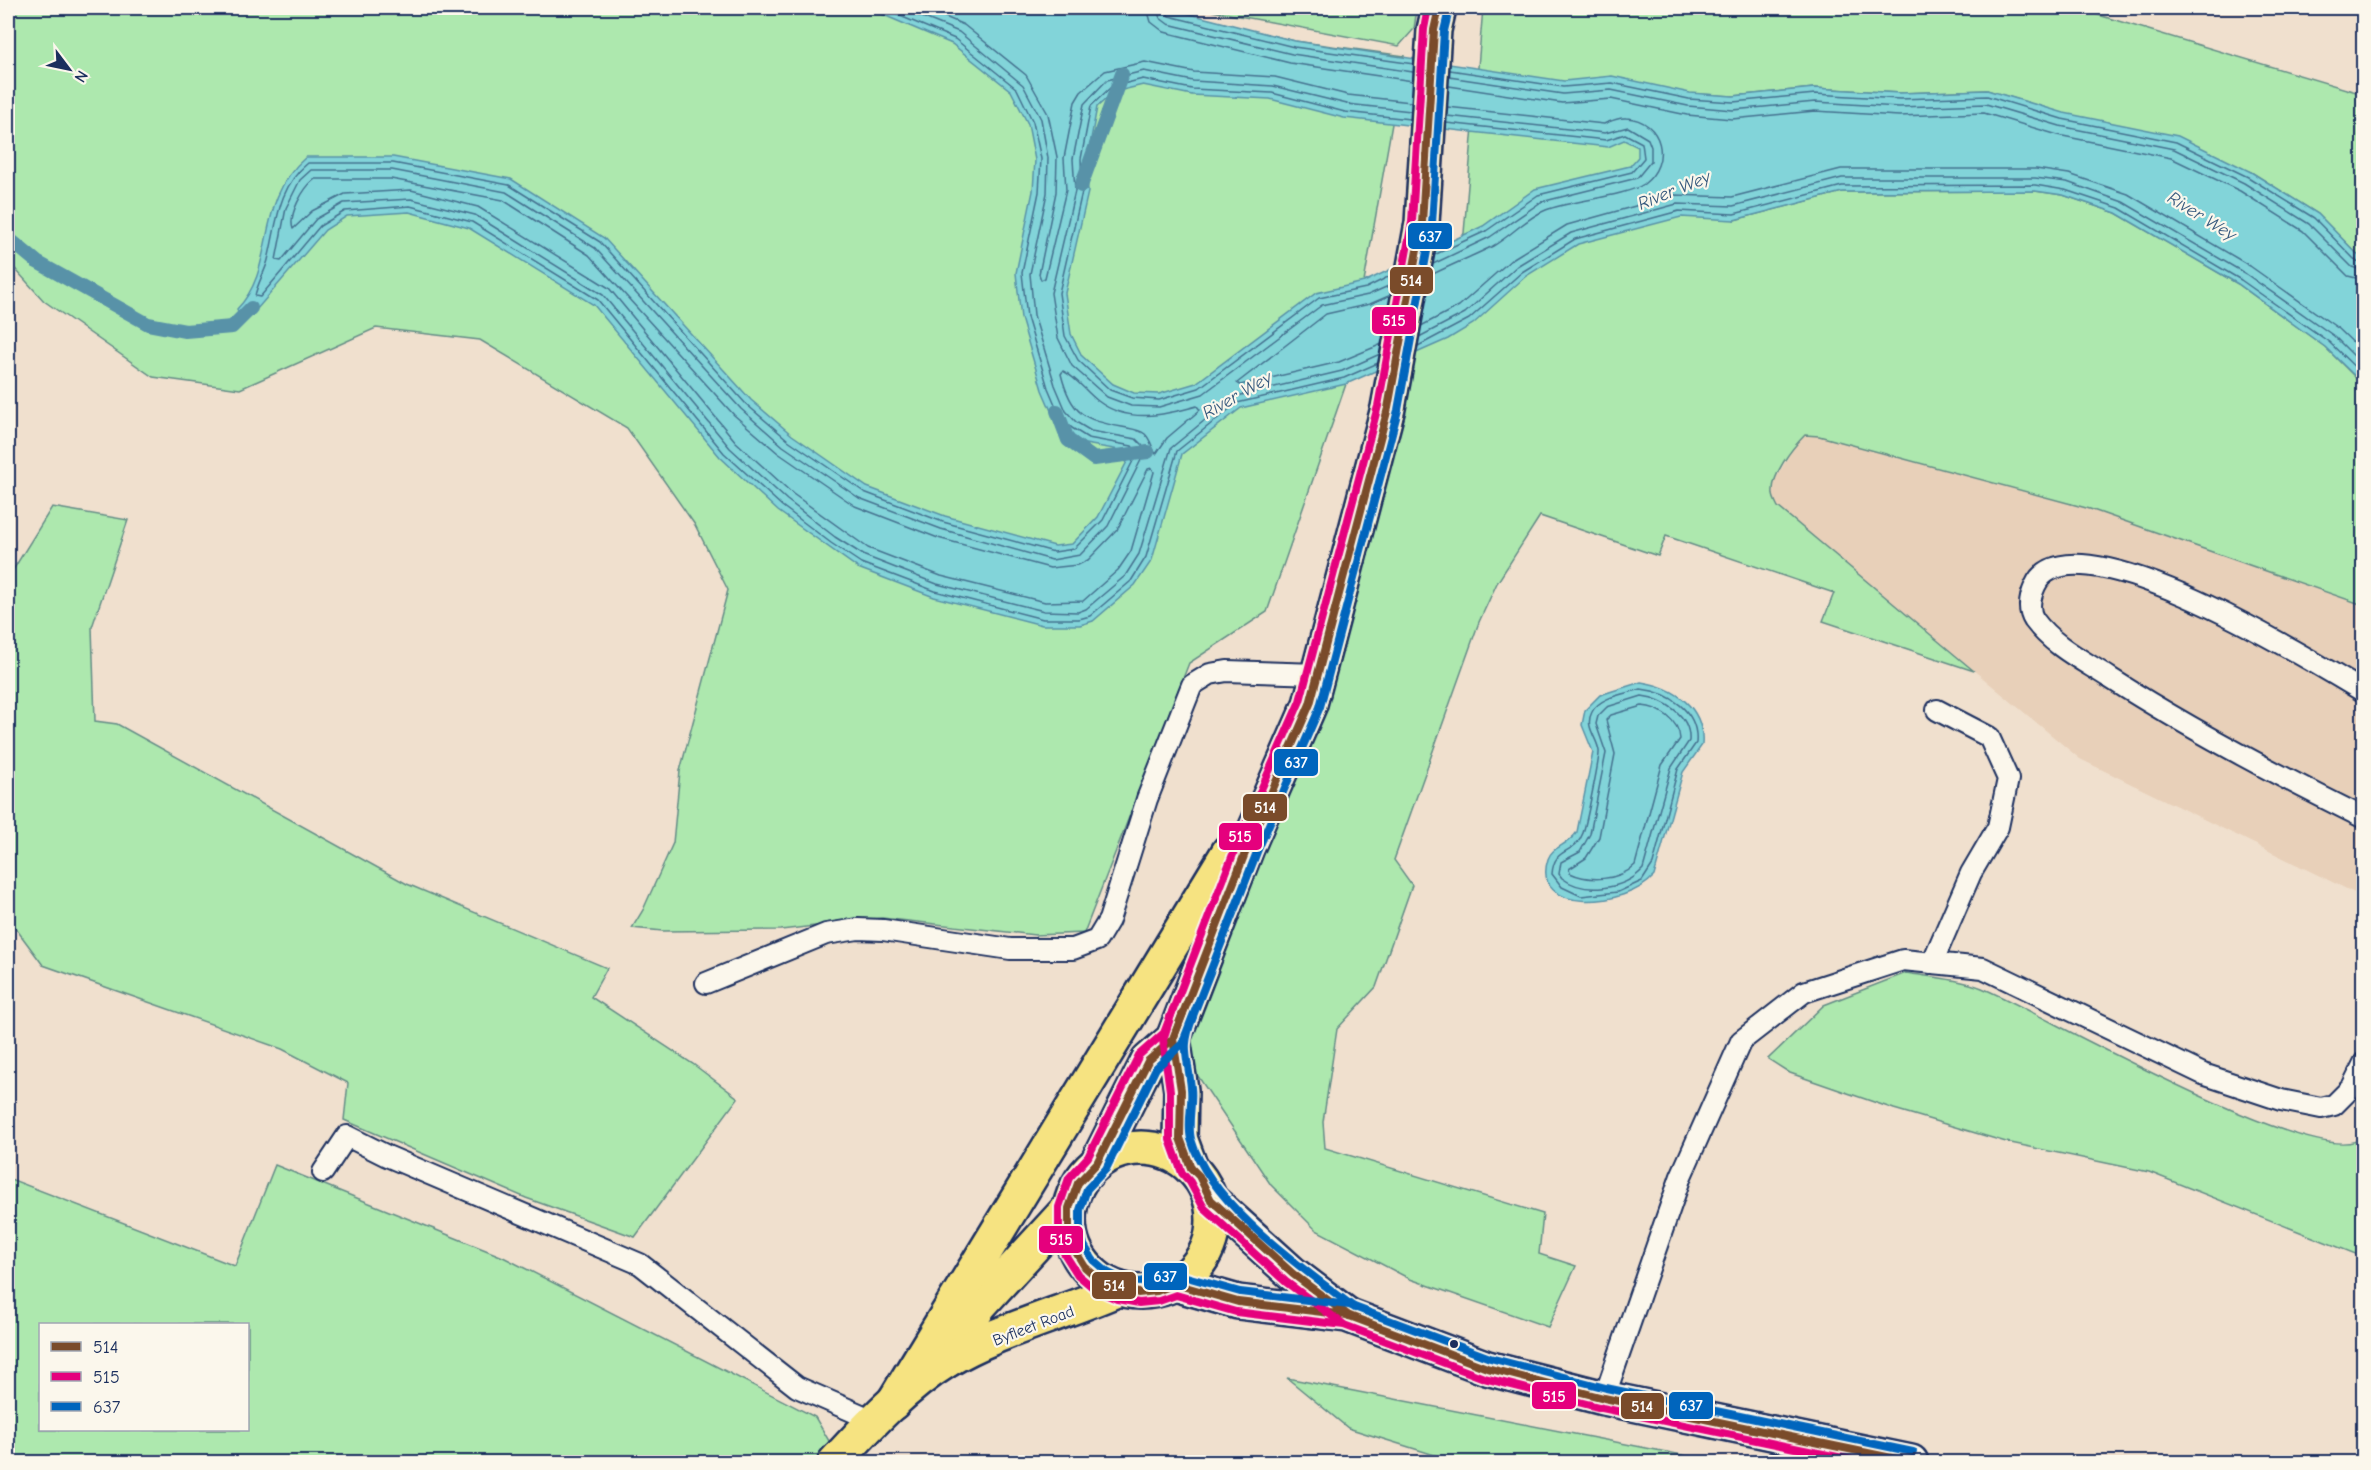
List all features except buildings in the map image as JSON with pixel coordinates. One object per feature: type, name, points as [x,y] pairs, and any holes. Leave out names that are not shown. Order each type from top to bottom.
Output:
[{"type":"main road","points":[[1096,1163],[1119,1151],[1144,1147],[1170,1153],[1199,1176],[1211,1200],[1214,1219],[1211,1239],[1203,1257],[1191,1272],[1175,1284],[1157,1291],[1138,1293],[1119,1289],[1101,1281],[1085,1267],[1074,1249],[1069,1229],[1069,1208],[1078,1183],[1096,1163],[1148,1062],[1173,1039],[1247,848],[1310,705],[1388,408],[1422,223],[1434,30],[1439,8]]},
{"type":"main road","points":[[884,1412],[1287,756]]},
{"type":"main road","points":[[1173,1039],[1181,1090],[1180,1138],[1191,1168]]},
{"type":"main road","points":[[1211,1200],[1293,1274],[1347,1315]]},
{"type":"main road","name":"Byfleet Road","points":[[946,1361],[980,1305],[1069,1208]]},
{"type":"main road","points":[[1175,1284],[1238,1302],[1347,1315],[1487,1368],[1604,1398],[1911,1462]]},
{"type":"main road","name":"Byfleet Road","points":[[835,1462],[884,1412],[946,1361],[1011,1331],[1072,1310],[1119,1289]]},
{"type":"lane","points":[[2364,692],[2219,611],[2130,573],[2084,563],[2055,566],[2038,578],[2029,600],[2033,618],[2056,643],[2165,714],[2364,818]]},
{"type":"lane","points":[[706,983],[826,934],[858,929],[884,930],[1010,950],[1073,949],[1091,943],[1101,936],[1109,920],[1147,799],[1192,685],[1210,674],[1227,671],[1318,674]]},
{"type":"lane","points":[[1932,963],[1971,873],[1998,827],[2008,778],[1989,737],[1937,710]]},
{"type":"lane","points":[[1604,1398],[1681,1176],[1742,1041],[1804,992],[1903,960],[1983,968],[1996,972],[2203,1074],[2281,1100],[2321,1108],[2334,1104],[2352,1087],[2364,1063]]},
{"type":"lane","points":[[323,1172],[347,1136],[387,1156],[640,1264],[797,1387],[884,1412]]},
{"type":"shaded area","points":[[1805,435],[1819,436],[2090,509],[2363,605],[2363,897],[2080,759],[1778,507],[1772,495],[1775,480],[1795,445]]},
{"type":"green space","points":[[8,8],[1159,8],[1295,41],[1404,56],[1346,384],[1267,612],[1189,663],[1084,933],[1035,935],[882,918],[781,930],[663,931],[632,928],[643,910],[673,843],[680,771],[728,590],[695,525],[627,428],[480,340],[376,328],[240,389],[153,377],[44,301],[8,261]]},
{"type":"green space","points":[[1282,8],[1417,8],[1414,29],[1399,46],[1212,11]]},
{"type":"green space","points":[[1483,8],[2075,8],[2363,94],[2363,260],[2318,214],[2251,172],[1987,90],[1900,93],[1814,88],[1733,96],[1699,94],[1734,220],[1842,192],[2035,191],[2063,195],[2116,213],[2238,284],[2325,347],[2363,385],[2363,605],[2090,509],[1819,436],[1805,435],[1783,462],[1773,487],[1778,507],[1974,671],[1823,621],[1834,593],[1666,536],[1658,556],[1540,516],[1497,583],[1479,622],[1394,860],[1412,885],[1376,987],[1337,1029],[1323,1122],[1325,1148],[1543,1214],[1539,1254],[1576,1266],[1548,1327],[1410,1279],[1316,1230],[1271,1185],[1173,1039],[1247,848],[1388,408],[1464,233]]},
{"type":"green space","points":[[52,507],[128,520],[92,627],[95,721],[117,724],[407,884],[607,968],[591,997],[693,1064],[738,1098],[635,1237],[526,1198],[344,1120],[348,1083],[282,1049],[43,965],[8,918],[8,578]]},
{"type":"green space","points":[[1906,973],[1954,980],[1982,988],[2179,1086],[2241,1114],[2296,1134],[2339,1143],[2363,1136],[2363,1257],[2149,1172],[2006,1142],[1894,1109],[1790,1073],[1768,1059],[1824,1005]]},
{"type":"green space","points":[[275,1165],[503,1257],[815,1417],[839,1458],[835,1462],[8,1462],[8,1178],[235,1266]]},
{"type":"green space","points":[[1287,1378],[1718,1462],[1457,1462],[1348,1428]]},
{"type":"water","points":[[867,8],[1151,8],[1186,13],[1295,41],[1564,81],[1612,76],[1690,93],[1733,96],[1814,88],[1900,93],[1987,90],[2064,113],[2178,136],[2251,172],[2318,214],[2363,260],[2364,385],[2325,347],[2238,284],[2116,213],[2063,195],[2035,191],[1842,192],[1734,220],[1681,217],[1578,244],[1526,276],[1473,324],[1448,339],[1346,384],[1241,408],[1182,454],[1152,560],[1135,585],[1093,621],[1080,625],[1042,625],[934,597],[858,568],[778,511],[720,457],[594,305],[469,228],[409,212],[347,216],[325,230],[257,309],[240,321],[237,309],[250,292],[258,274],[279,194],[290,175],[306,157],[393,157],[511,179],[604,238],[751,400],[792,435],[867,487],[945,516],[1055,546],[1072,544],[1098,517],[1132,452],[1085,444],[1055,420],[1042,390],[1021,318],[1016,273],[1033,191],[1035,160],[1028,124],[1011,91],[952,44]],"holes":[[[1143,85],[1192,95],[1270,99],[1344,118],[1608,147],[1624,140],[1638,147],[1638,157],[1630,166],[1535,189],[1483,226],[1364,282],[1316,293],[1196,383],[1159,394],[1134,393],[1113,384],[1082,356],[1071,334],[1065,293],[1088,192],[1087,160],[1097,107],[1114,92]]]},
{"type":"water","points":[[1641,682],[1665,689],[1685,701],[1698,720],[1702,732],[1702,745],[1683,772],[1654,876],[1641,887],[1623,895],[1584,900],[1566,897],[1553,890],[1546,877],[1550,855],[1577,832],[1593,752],[1582,725],[1585,710],[1600,695]]},
{"type":"waterway","name":"River Wey","points":[[1081,186],[1122,74]]},
{"type":"waterway","points":[[8,238],[37,262],[148,324],[185,331],[232,327],[251,308]]},
{"type":"waterway","name":"River Wey","points":[[1057,411],[1068,440],[1094,459],[1148,452]]},
{"type":"transit line","name":"515","points":[[1428,8],[1424,29],[1412,222],[1378,406],[1300,701],[1237,844],[1164,1033],[1139,1055],[1088,1157],[1069,1178],[1059,1207],[1059,1230],[1064,1253],[1078,1275],[1096,1290],[1117,1299],[1139,1303],[1159,1301],[1176,1295],[1236,1312],[1344,1325],[1484,1378],[1602,1408],[1862,1462]]},
{"type":"transit line","name":"514","points":[[1439,8],[1434,30],[1422,223],[1388,408],[1310,704],[1247,848],[1173,1039],[1148,1061],[1097,1163],[1078,1183],[1069,1208],[1069,1229],[1074,1249],[1085,1267],[1101,1281],[1138,1293],[1157,1291],[1175,1284],[1238,1302],[1347,1315],[1487,1368],[1604,1398],[1911,1462]]},
{"type":"transit line","name":"637","points":[[1449,10],[1444,31],[1432,224],[1398,410],[1320,707],[1257,852],[1182,1044],[1156,1068],[1106,1169],[1087,1189],[1080,1210],[1080,1228],[1084,1245],[1093,1260],[1107,1272],[1122,1279],[1139,1282],[1176,1274],[1240,1292],[1349,1305],[1490,1358],[1606,1388],[1913,1452]]},
{"type":"transit line","name":"515","points":[[1173,1009],[1163,1040],[1170,1091],[1170,1140],[1182,1173],[1190,1182],[1204,1208],[1286,1282],[1343,1324]]},
{"type":"transit line","name":"514","points":[[1183,1013],[1173,1039],[1181,1090],[1180,1138],[1191,1168],[1199,1176],[1211,1200],[1293,1274],[1349,1316]]},
{"type":"transit line","name":"637","points":[[1193,1017],[1186,1045],[1191,1094],[1190,1133],[1201,1164],[1237,1211],[1260,1233],[1309,1274],[1355,1308]]}]
